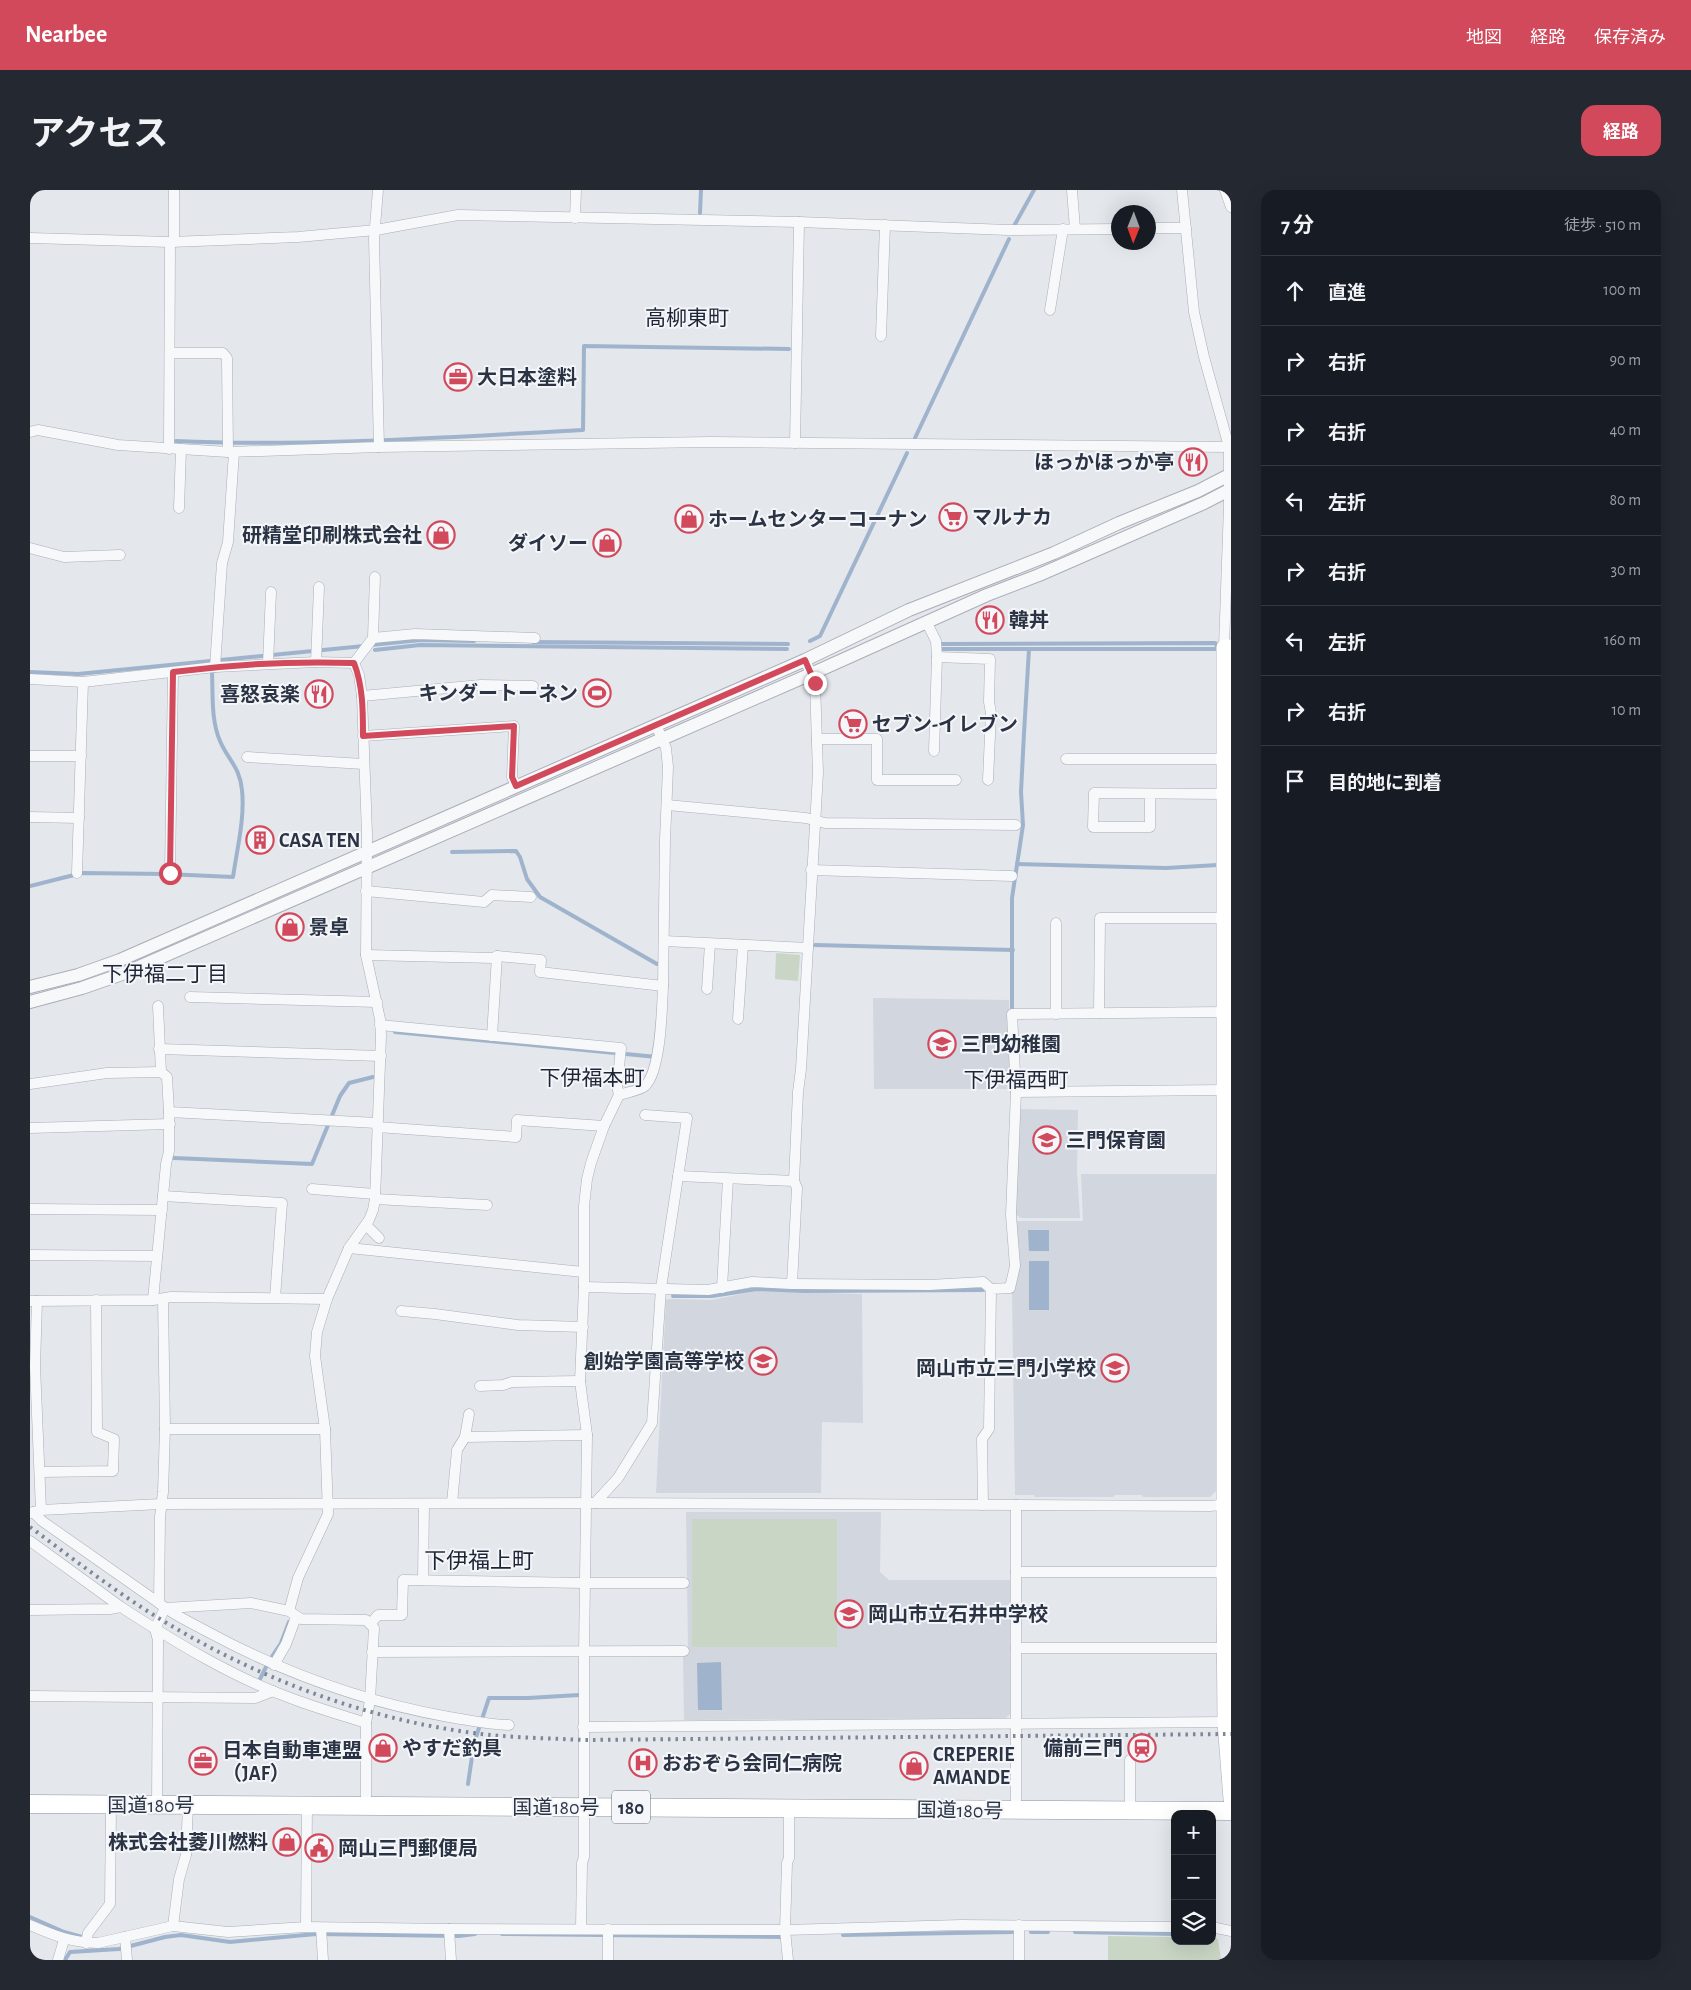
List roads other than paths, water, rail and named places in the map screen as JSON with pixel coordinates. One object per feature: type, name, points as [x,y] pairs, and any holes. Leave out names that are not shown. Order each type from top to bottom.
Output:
[{"type":"highway","name":"国道180号","points":[[30,1804],[1231,1811]]},
{"type":"main road","points":[[1227,647],[1228,699],[1224,794],[1224,1012],[1228,1072],[1225,1090],[1228,1362],[1227,1504],[1224,1572],[1225,1722],[1231,1799]]},
{"type":"street","points":[[169,448],[174,190]]},
{"type":"street","points":[[378,190],[374,239],[379,442]]},
{"type":"street","points":[[576,190],[576,218]]},
{"type":"street","points":[[1072,190],[1075,229]]},
{"type":"street","points":[[1182,190],[1196,322],[1229,447],[1227,647]]},
{"type":"street","points":[[1225,190],[1231,206]]},
{"type":"street","points":[[30,238],[172,242],[298,237],[376,230],[458,215],[799,222],[1008,230],[1111,229]]},
{"type":"street","points":[[795,443],[799,222]]},
{"type":"street","points":[[881,336],[885,225]]},
{"type":"street","points":[[1156,228],[1186,228]]},
{"type":"street","points":[[1050,310],[1062,229]]},
{"type":"street","points":[[170,353],[222,353],[227,358],[229,448],[228,542],[222,563],[215,662]]},
{"type":"street","points":[[30,432],[38,430],[118,445],[181,449],[379,442],[711,442],[1229,447]]},
{"type":"street","points":[[179,508],[181,449]]},
{"type":"street","points":[[1230,475],[1198,491],[1033,561],[909,610],[805,660],[112,963],[78,976],[33,986],[35,1001],[82,988],[125,973],[220,933],[1230,490]]},
{"type":"street","points":[[30,548],[64,557],[120,555]]},
{"type":"street","points":[[1033,561],[1039,575]]},
{"type":"street","points":[[354,663],[368,644],[375,577]]},
{"type":"street","points":[[316,654],[319,586]]},
{"type":"street","points":[[268,658],[271,592]]},
{"type":"street","points":[[909,610],[913,618],[953,602],[987,595]]},
{"type":"street","points":[[927,622],[936,640],[937,657],[934,751]]},
{"type":"street","points":[[368,644],[415,634],[535,638]]},
{"type":"street","points":[[30,680],[82,682],[173,672],[215,662],[316,654],[354,663]]},
{"type":"street","points":[[937,657],[990,659],[991,713],[988,780]]},
{"type":"street","points":[[792,1284],[797,1188],[794,1181],[798,1092],[801,1069],[818,773],[815,683],[805,660]]},
{"type":"street","points":[[274,1665],[286,1644],[293,1614],[298,1578],[328,1514],[325,1429],[315,1356],[317,1332],[349,1248],[366,1225],[373,1210],[375,1196],[380,1026],[377,1002],[366,955],[367,852],[362,696],[359,675],[354,663]]},
{"type":"street","points":[[170,873],[173,672]]},
{"type":"street","points":[[77,873],[82,682]]},
{"type":"street","points":[[362,696],[481,686],[533,686]]},
{"type":"street","points":[[715,699],[722,713]]},
{"type":"street","points":[[619,1094],[642,1088],[647,1083],[657,1057],[663,986],[668,757],[656,725]]},
{"type":"street","points":[[363,736],[514,726],[512,777],[522,800]]},
{"type":"street","points":[[817,740],[877,739],[877,780],[956,780]]},
{"type":"street","points":[[594,752],[600,766]]},
{"type":"street","points":[[30,756],[80,756]]},
{"type":"street","points":[[246,757],[364,764]]},
{"type":"street","points":[[1066,759],[1226,768]]},
{"type":"street","points":[[1150,794],[1150,827],[1093,827],[1094,793],[1224,794]]},
{"type":"street","points":[[667,804],[806,818],[825,823],[1016,825]]},
{"type":"street","points":[[30,818],[79,818]]},
{"type":"street","points":[[430,824],[436,838]]},
{"type":"street","points":[[812,870],[1012,876]]},
{"type":"street","points":[[292,885],[298,898]]},
{"type":"street","points":[[366,891],[484,902],[492,895],[531,897]]},
{"type":"street","points":[[1099,1013],[1100,918],[1224,918]]},
{"type":"street","points":[[214,919],[220,933]]},
{"type":"street","points":[[1056,923],[1056,1014]]},
{"type":"street","points":[[664,941],[808,948]]},
{"type":"street","points":[[707,990],[710,944]]},
{"type":"street","points":[[738,1019],[743,945]]},
{"type":"street","points":[[366,955],[494,958],[497,956],[541,960],[540,972],[663,986]]},
{"type":"street","points":[[492,1036],[497,956]]},
{"type":"street","points":[[190,997],[377,1002]]},
{"type":"street","points":[[158,1006],[161,1072]]},
{"type":"street","points":[[584,1287],[708,1290],[762,1282],[792,1284],[929,1284],[983,1282],[991,1289],[1010,1288],[1015,1266],[1011,1215],[1016,1092],[1012,1014],[1224,1012]]},
{"type":"street","points":[[380,1026],[621,1048],[617,1086],[619,1094],[604,1126],[587,1179],[584,1206],[584,1287],[580,1381],[587,1435],[591,1503],[585,1583],[584,1856],[582,1863],[581,1929]]},
{"type":"street","points":[[159,1049],[380,1056]]},
{"type":"street","points":[[30,1084],[107,1073],[161,1072],[168,1077],[170,1112],[169,1151],[166,1164],[157,1256],[165,1429],[161,1504],[162,1606],[155,1629],[158,1640],[157,1805]]},
{"type":"street","points":[[1016,1092],[1225,1090]]},
{"type":"street","points":[[170,1112],[331,1121],[516,1137],[517,1120],[604,1126]]},
{"type":"street","points":[[591,1503],[618,1478],[652,1423],[661,1288],[687,1118],[645,1115]]},
{"type":"street","points":[[30,1128],[170,1124]]},
{"type":"street","points":[[678,1176],[794,1181]]},
{"type":"street","points":[[722,1288],[728,1179]]},
{"type":"street","points":[[312,1189],[487,1205]]},
{"type":"street","points":[[163,1196],[282,1203],[275,1298]]},
{"type":"street","points":[[30,1209],[162,1210]]},
{"type":"street","points":[[366,1225],[379,1238]]},
{"type":"street","points":[[349,1248],[466,1262],[470,1260],[583,1272]]},
{"type":"street","points":[[30,1255],[157,1256]]},
{"type":"street","points":[[983,1505],[982,1439],[989,1429],[991,1289]]},
{"type":"street","points":[[328,1299],[33,1301],[34,1437],[40,1472],[35,1512],[42,1520],[162,1606],[274,1665],[370,1700],[420,1712],[480,1723],[509,1725]]},
{"type":"street","points":[[40,1472],[113,1471],[114,1439],[97,1432],[96,1300]]},
{"type":"street","points":[[401,1312],[435,1314],[518,1325],[583,1327]]},
{"type":"street","points":[[480,1386],[503,1386],[512,1382],[580,1381]]},
{"type":"street","points":[[452,1503],[457,1450],[465,1437],[470,1414]]},
{"type":"street","points":[[165,1429],[325,1429]]},
{"type":"street","points":[[465,1437],[587,1435]]},
{"type":"street","points":[[35,1512],[161,1504],[1227,1504]]},
{"type":"street","points":[[422,1580],[424,1504]]},
{"type":"street","points":[[1016,1505],[1016,1810]]},
{"type":"street","points":[[30,1542],[121,1607],[200,1655],[273,1691],[366,1723]]},
{"type":"street","points":[[1016,1572],[1224,1572]]},
{"type":"street","points":[[371,1623],[378,1615],[402,1615],[403,1580],[684,1583]]},
{"type":"street","points":[[162,1606],[252,1603],[293,1614],[301,1619],[366,1620],[371,1623],[374,1628],[370,1700],[366,1723],[366,1806]]},
{"type":"street","points":[[30,1610],[110,1610],[121,1607]]},
{"type":"street","points":[[1016,1648],[1226,1653]]},
{"type":"street","points":[[372,1652],[684,1652]]},
{"type":"street","points":[[30,1696],[255,1698],[273,1691]]},
{"type":"street","points":[[583,1727],[1016,1722],[1225,1722]]},
{"type":"street","points":[[1130,1760],[1130,1811]]},
{"type":"street","points":[[82,1943],[88,1932],[110,1904],[111,1805]]},
{"type":"street","points":[[173,1926],[179,1879],[186,1855],[188,1805]]},
{"type":"street","points":[[306,1927],[307,1806]]},
{"type":"street","points":[[788,1960],[785,1930],[787,1863],[789,1858],[789,1808]]},
{"type":"street","points":[[30,1925],[64,1940],[126,1948],[173,1926],[228,1932],[306,1927],[321,1933],[449,1934],[581,1929],[608,1934],[926,1925],[1171,1926]]},
{"type":"street","points":[[1020,1925],[1020,1960]]},
{"type":"street","points":[[1216,1928],[1231,1932]]},
{"type":"street","points":[[321,1933],[324,1960]]},
{"type":"street","points":[[449,1934],[451,1960]]},
{"type":"street","points":[[608,1934],[608,1960]]},
{"type":"street","points":[[58,1960],[64,1940]]},
{"type":"water","points":[[1028,1230],[1049,1230],[1049,1251],[1029,1251]]},
{"type":"water","points":[[1029,1261],[1049,1261],[1049,1310],[1029,1310]]},
{"type":"water","points":[[721,1662],[722,1710],[698,1710],[697,1663]]},
{"type":"waterway","points":[[700,213],[701,190]]},
{"type":"waterway","points":[[1014,226],[1034,190]]},
{"type":"waterway","points":[[915,438],[1009,239]]},
{"type":"waterway","points":[[176,441],[227,443],[329,442],[583,430],[584,346],[789,349]]},
{"type":"waterway","points":[[810,641],[820,636],[907,453]]},
{"type":"waterway","points":[[371,645],[421,640],[474,641]]},
{"type":"waterway","points":[[533,642],[788,644]]},
{"type":"waterway","points":[[942,644],[1215,643],[1218,646]]},
{"type":"waterway","points":[[375,650],[420,645],[787,649]]},
{"type":"waterway","points":[[30,672],[78,674],[364,646]]},
{"type":"waterway","points":[[942,649],[1215,649],[1218,646]]},
{"type":"waterway","points":[[1012,1010],[1012,898],[1023,825],[1021,792],[1029,649]]},
{"type":"waterway","points":[[30,886],[82,873],[233,877],[242,822],[242,790],[239,775],[223,748],[217,733],[213,708],[212,673]]},
{"type":"waterway","points":[[452,852],[516,851],[520,857],[527,879],[540,897],[657,964]]},
{"type":"waterway","points":[[1017,864],[1166,868],[1218,865]]},
{"type":"waterway","points":[[815,945],[1013,950]]},
{"type":"waterway","points":[[395,1032],[657,1057]]},
{"type":"waterway","points":[[174,1158],[312,1164],[340,1096],[349,1083],[373,1077]]},
{"type":"waterway","points":[[673,1296],[712,1296],[757,1289],[804,1291],[983,1290]]},
{"type":"waterway","points":[[271,1658],[281,1643],[289,1622]]},
{"type":"waterway","points":[[260,1679],[266,1667]]},
{"type":"waterway","points":[[468,1784],[474,1743],[489,1698],[579,1695]]},
{"type":"waterway","points":[[30,1917],[64,1932],[82,1937]]},
{"type":"waterway","points":[[843,1935],[1012,1932]]},
{"type":"waterway","points":[[1031,1932],[1048,1932]]},
{"type":"waterway","points":[[1075,1932],[1171,1934]]},
{"type":"waterway","points":[[65,1960],[70,1952],[119,1949],[165,1937],[181,1935],[230,1942],[316,1934],[459,1936],[475,1934]]},
{"type":"waterway","points":[[502,1934],[782,1937]]},
{"type":"railway","points":[[30,1527],[134,1602],[205,1645],[279,1680],[316,1694],[394,1718],[434,1727],[501,1736],[583,1740],[1231,1734]]},
{"type":"place","name":"大日本塗料","points":[[458,377]]},
{"type":"place","name":"ほっかほっか亭","points":[[1193,462]]},
{"type":"place","name":"マルナカ","points":[[953,517]]},
{"type":"place","name":"ホームセンターコーナン","points":[[689,519]]},
{"type":"place","name":"研精堂印刷株式会社","points":[[441,535]]},
{"type":"place","name":"ダイソー","points":[[607,543]]},
{"type":"place","name":"韓丼","points":[[990,620]]},
{"type":"place","name":"キンダートーネン","points":[[597,693]]},
{"type":"place","name":"喜怒哀楽","points":[[319,694]]},
{"type":"place","name":"セブン-イレブン","points":[[853,724]]},
{"type":"place","name":"CASA TEN","points":[[260,840]]},
{"type":"place","name":"景卓","points":[[290,927]]},
{"type":"place","name":"三門幼稚園","points":[[942,1044]]},
{"type":"place","name":"三門保育園","points":[[1047,1140]]},
{"type":"place","name":"創始学園高等学校","points":[[763,1361]]},
{"type":"place","name":"岡山市立三門小学校","points":[[1115,1368]]},
{"type":"place","name":"岡山市立石井中学校","points":[[849,1614]]},
{"type":"place","name":"やすだ釣具","points":[[383,1748]]},
{"type":"place","name":"備前三門","points":[[1142,1748]]},
{"type":"place","name":"日本自動車連盟 （JAF）","points":[[203,1761]]},
{"type":"place","name":"おおぞら会同仁病院","points":[[643,1763]]},
{"type":"place","name":"CREPERIE AMANDE","points":[[914,1766]]},
{"type":"place","name":"株式会社菱川燃料","points":[[287,1842]]},
{"type":"place","name":"岡山三門郵便局","points":[[319,1848]]},
{"type":"district","name":"高柳東町","points":[[687,318]]},
{"type":"district","name":"下伊福二丁目","points":[[165,974]]},
{"type":"district","name":"下伊福本町","points":[[592,1078]]},
{"type":"district","name":"下伊福西町","points":[[1016,1080]]},
{"type":"district","name":"下伊福上町","points":[[479,1560]]}]
